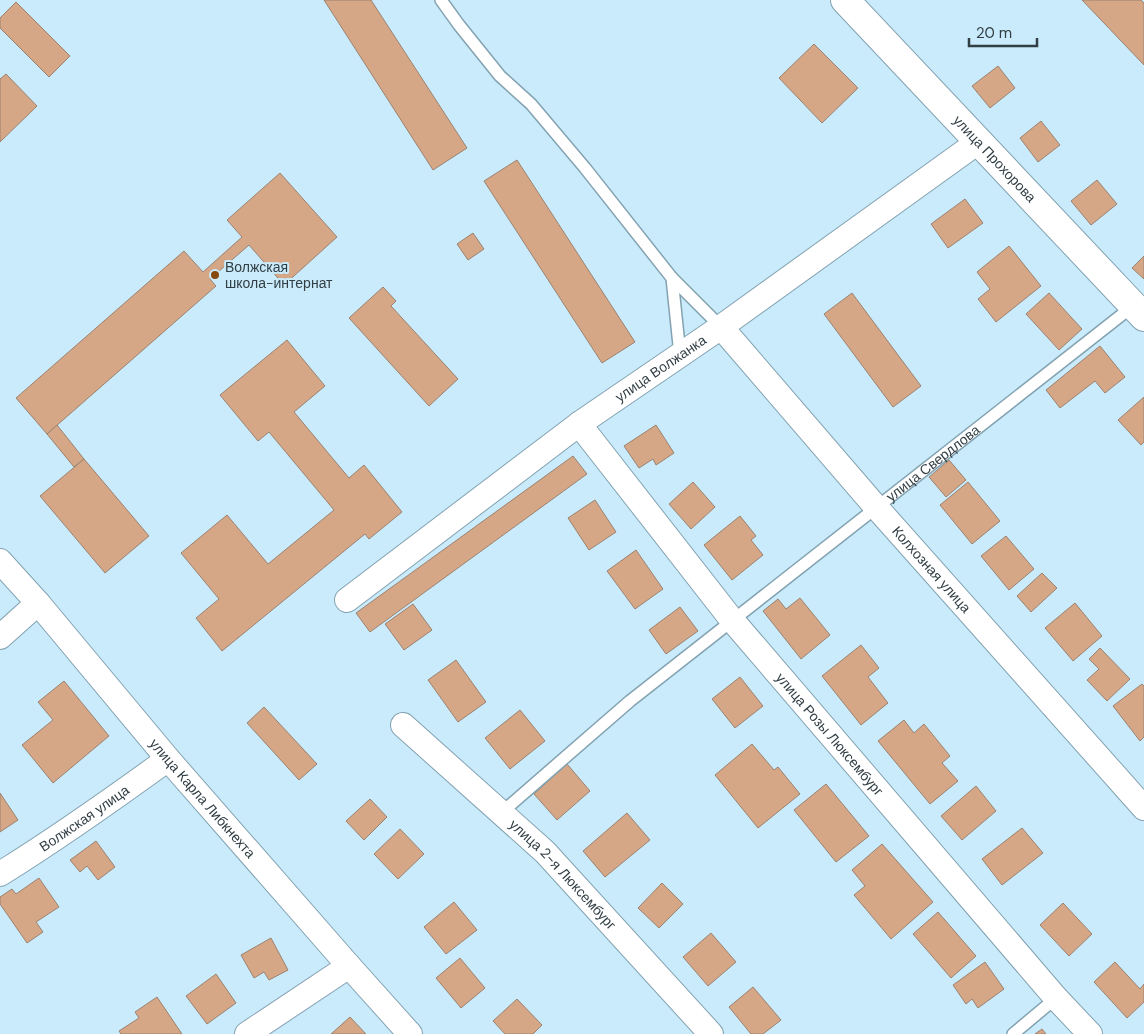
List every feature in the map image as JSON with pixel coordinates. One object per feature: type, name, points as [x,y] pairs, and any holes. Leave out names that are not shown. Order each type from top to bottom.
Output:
[{"type":"main road","name":"улица Прохорова","points":[[845,0],[1138,312]]},
{"type":"street","name":"улица Волжанка","points":[[347,600],[579,424],[721,327],[978,142]]},
{"type":"street","name":"Колхозная улица","points":[[721,327],[876,507],[1144,808]]},
{"type":"street","name":"улица Розы Люксембург","points":[[579,424],[732,620],[1056,998],[1090,1034]]},
{"type":"street","name":"улица Карла Либкнехта","points":[[0,561],[38,603],[168,759],[410,1034]]},
{"type":"street","points":[[0,637],[38,603]]},
{"type":"street","name":"улица 2-я Люксембург","points":[[403,725],[545,852],[711,1034]]},
{"type":"street","name":"Волжская улица","points":[[0,874],[111,800],[168,759]]},
{"type":"street","points":[[247,1034],[349,966]]},
{"type":"lane","points":[[441,0],[500,76],[531,104],[585,168],[672,278],[721,327]]},
{"type":"lane","points":[[672,278],[680,355]]},
{"type":"lane","name":"улица Свердлова","points":[[501,812],[630,701],[732,620],[876,507],[1138,312]]},
{"type":"lane","points":[[1013,1034],[1056,998]]},
{"type":"building","points":[[324,0],[371,0],[467,148],[433,170]]},
{"type":"building","points":[[1082,0],[1141,0],[1144,3],[1144,65]]},
{"type":"building","points":[[16,2],[70,56],[49,77],[0,28],[0,18]]},
{"type":"building","points":[[814,44],[858,88],[822,123],[779,78]]},
{"type":"building","points":[[998,66],[1015,88],[990,108],[972,86]]},
{"type":"building","points":[[6,74],[37,106],[0,142],[0,79]]},
{"type":"building","points":[[1041,121],[1060,145],[1038,162],[1020,138]]},
{"type":"building","points":[[517,160],[635,342],[602,363],[484,181]]},
{"type":"building","points":[[280,173],[337,237],[284,285],[249,245],[210,279],[216,286],[47,434],[16,398],[184,251],[203,272],[242,237],[227,220]]},
{"type":"building","points":[[1097,180],[1117,204],[1091,225],[1071,201]]},
{"type":"building","points":[[965,199],[983,223],[948,248],[931,224]]},
{"type":"building","points":[[473,233],[484,249],[468,260],[457,244]]},
{"type":"building","points":[[1009,246],[1041,286],[996,322],[978,299],[990,289],[977,272]]},
{"type":"building","points":[[1144,256],[1144,279],[1132,268]]},
{"type":"building","points":[[383,287],[396,301],[391,306],[458,379],[429,406],[349,318]]},
{"type":"building","points":[[852,293],[921,386],[893,407],[824,314]]},
{"type":"building","points":[[1049,293],[1082,329],[1059,350],[1026,314]]},
{"type":"building","points":[[287,340],[325,386],[294,412],[349,478],[364,465],[402,512],[369,539],[365,534],[222,651],[196,618],[219,599],[181,553],[227,515],[268,564],[334,510],[269,432],[258,441],[220,395]]},
{"type":"building","points":[[1100,346],[1125,377],[1105,393],[1095,381],[1060,408],[1046,390]]},
{"type":"building","points":[[1144,397],[1144,442],[1141,445],[1118,420]]},
{"type":"building","points":[[57,425],[84,459],[74,467],[47,434]]},
{"type":"building","points":[[656,425],[674,453],[656,465],[653,459],[639,468],[624,446]]},
{"type":"building","points":[[573,456],[587,474],[370,632],[356,613]]},
{"type":"building","points":[[84,459],[149,536],[105,573],[40,496]]},
{"type":"building","points":[[949,460],[966,480],[946,497],[929,477]]},
{"type":"building","points":[[693,482],[715,507],[691,529],[669,504]]},
{"type":"building","points":[[968,482],[1000,521],[972,544],[940,505]]},
{"type":"building","points":[[595,500],[616,532],[589,550],[568,518]]},
{"type":"building","points":[[740,516],[756,536],[751,540],[763,555],[732,580],[704,545]]},
{"type":"building","points":[[1006,536],[1034,569],[1009,590],[981,556]]},
{"type":"building","points":[[636,550],[663,589],[635,609],[607,571]]},
{"type":"building","points":[[1042,573],[1057,588],[1031,612],[1017,596]]},
{"type":"building","points":[[800,598],[830,635],[801,659],[763,611],[778,599],[786,609]]},
{"type":"building","points":[[1075,603],[1102,636],[1073,661],[1045,628]]},
{"type":"building","points":[[413,604],[432,630],[404,650],[385,624]]},
{"type":"building","points":[[680,607],[698,631],[666,654],[649,630]]},
{"type":"building","points":[[861,645],[879,668],[868,677],[888,703],[861,725],[822,676]]},
{"type":"building","points":[[1100,648],[1130,679],[1107,701],[1087,680],[1099,669],[1089,659]]},
{"type":"building","points":[[456,660],[486,702],[458,722],[428,680]]},
{"type":"building","points":[[740,677],[763,706],[735,728],[712,699]]},
{"type":"building","points":[[64,681],[109,736],[53,783],[22,745],[53,720],[38,702]]},
{"type":"building","points":[[1142,684],[1144,686],[1144,737],[1140,741],[1113,706]]},
{"type":"building","points":[[264,707],[317,764],[299,780],[247,723]]},
{"type":"building","points":[[520,710],[545,741],[510,769],[485,738]]},
{"type":"building","points":[[904,720],[914,733],[924,724],[950,756],[942,763],[958,781],[930,804],[878,741]]},
{"type":"building","points":[[752,744],[774,770],[778,767],[800,794],[758,828],[715,775]]},
{"type":"building","points":[[567,764],[590,791],[557,820],[534,794]]},
{"type":"building","points":[[826,784],[869,836],[836,862],[794,810]]},
{"type":"building","points":[[976,786],[996,811],[962,840],[941,816]]},
{"type":"building","points":[[0,793],[18,820],[0,832]]},
{"type":"building","points":[[370,799],[387,817],[364,840],[346,821]]},
{"type":"building","points":[[627,813],[650,840],[605,877],[583,851]]},
{"type":"building","points":[[1022,828],[1043,853],[1002,885],[982,859]]},
{"type":"building","points":[[400,829],[424,854],[398,879],[374,854]]},
{"type":"building","points":[[96,841],[115,867],[98,880],[87,866],[80,872],[70,860]]},
{"type":"building","points":[[882,844],[933,902],[891,939],[854,895],[865,886],[852,870]]},
{"type":"building","points":[[39,878],[59,907],[36,922],[43,932],[27,943],[0,904],[0,897],[12,889],[16,894]]},
{"type":"building","points":[[662,883],[683,904],[659,928],[638,908]]},
{"type":"building","points":[[454,902],[477,930],[446,954],[424,927]]},
{"type":"building","points":[[1063,903],[1092,934],[1069,956],[1040,925]]},
{"type":"building","points":[[938,912],[976,956],[951,978],[913,934]]},
{"type":"building","points":[[711,933],[736,962],[708,986],[683,957]]},
{"type":"building","points":[[271,938],[288,970],[269,980],[264,972],[254,978],[241,955]]},
{"type":"building","points":[[460,958],[485,988],[461,1008],[436,978]]},
{"type":"building","points":[[985,962],[1004,989],[978,1008],[972,999],[966,1004],[953,985]]},
{"type":"building","points":[[1115,962],[1140,989],[1144,984],[1144,1002],[1127,1018],[1094,982]]},
{"type":"building","points":[[216,974],[236,1003],[207,1024],[186,996]]},
{"type":"building","points":[[753,987],[781,1020],[763,1034],[751,1034],[729,1007]]},
{"type":"building","points":[[157,997],[182,1034],[121,1034],[119,1031],[139,1018],[135,1012]]},
{"type":"building","points":[[517,999],[542,1025],[533,1034],[505,1034],[493,1021]]},
{"type":"building","points":[[350,1017],[366,1034],[331,1034]]},
{"type":"building","points":[[1042,1029],[1046,1034],[1035,1034]]},
{"type":"place","name":"Волжская школа-интернат","points":[[215,275]]}]
